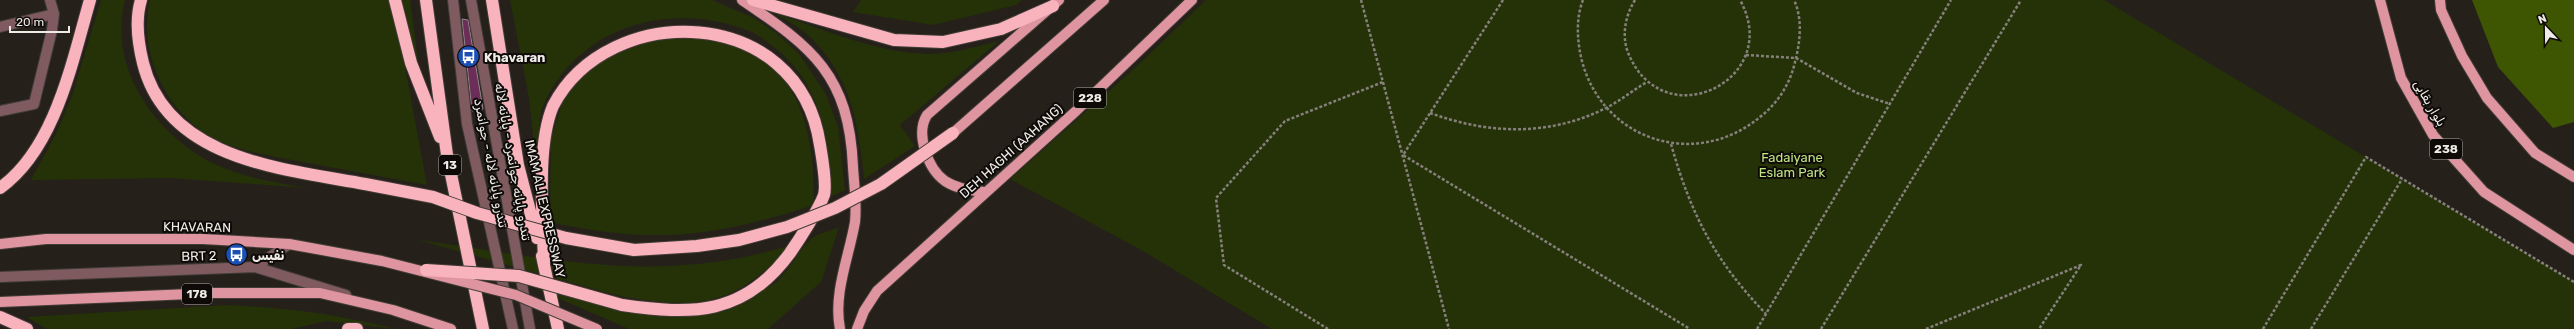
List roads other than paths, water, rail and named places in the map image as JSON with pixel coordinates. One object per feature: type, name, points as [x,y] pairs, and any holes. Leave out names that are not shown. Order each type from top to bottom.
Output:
[{"type":"highway","points":[[0,188],[11,180],[35,151],[49,127],[74,55],[90,0]]},
{"type":"highway","points":[[140,0],[137,10],[139,48],[145,70],[154,93],[186,130],[212,147],[236,156],[297,172],[433,196],[490,216],[566,238],[634,250],[697,246],[739,240],[788,227],[835,208],[881,184],[953,133]]},
{"type":"highway","points":[[395,0],[411,63],[447,155]]},
{"type":"highway","name":"13","points":[[426,0],[447,155],[483,329]]},
{"type":"highway","name":"IMAM ALI EXPRESSWAY","points":[[492,0],[518,165],[544,264],[558,329]]},
{"type":"highway","points":[[753,0],[894,40],[944,42],[1001,29],[1056,3]]},
{"type":"highway","points":[[426,270],[519,276],[622,305],[688,312],[710,308],[753,290],[780,266],[796,244],[824,194],[818,136],[805,99],[791,76],[775,57],[759,44],[741,34],[720,27],[680,20]]},
{"type":"highway","points":[[544,264],[543,169],[546,130],[552,107],[564,84],[582,60],[599,47],[630,30],[660,22]]},
{"type":"highway","points":[[0,317],[27,329]]},
{"type":"highway","points":[[348,329],[357,329]]},
{"type":"main road","points":[[742,0],[786,29],[806,46],[825,70],[845,111],[852,146],[855,221],[844,260],[838,315],[840,329]]},
{"type":"main road","points":[[953,133],[1104,0]]},
{"type":"main road","name":"DEH HAGHI (AAHANG)","points":[[857,329],[864,311],[877,291],[984,192],[1076,111],[1192,0]]},
{"type":"main road","name":"بلوار بقایی","points":[[2380,0],[2401,78],[2433,135],[2484,192],[2574,250]]},
{"type":"main road","points":[[2440,0],[2441,10],[2462,56],[2487,98],[2535,153],[2574,177]]},
{"type":"main road","points":[[984,192],[957,187],[945,181],[933,168],[924,145],[922,123],[927,115],[1056,3]]},
{"type":"main road","name":"KHAVARAN","points":[[0,244],[46,239],[172,239],[289,244],[382,260],[426,270],[516,295],[597,329]]},
{"type":"main road","name":"178","points":[[0,302],[214,293],[320,293],[393,310],[451,329]]},
{"type":"street","points":[[50,0],[54,14]]},
{"type":"street","points":[[0,111],[34,104],[54,14],[59,0]]},
{"type":"street","name":"تندرو پایانه لاله - جوانمرد","points":[[453,0],[467,124],[513,329]]},
{"type":"street","name":"تندرو پایانه جوانمرد - پایانه لاله","points":[[471,0],[530,329]]},
{"type":"street","points":[[0,27],[54,14]]},
{"type":"street","points":[[255,267],[289,244]]},
{"type":"street","name":"BRT 2","points":[[0,277],[255,267],[393,310]]},
{"type":"place","name":"Khavaran","points":[[468,57]]},
{"type":"place","name":"نفیس","points":[[237,255]]},
{"type":"park label","name":"Fadaiyane Eslam Park","points":[[1792,164]]}]
